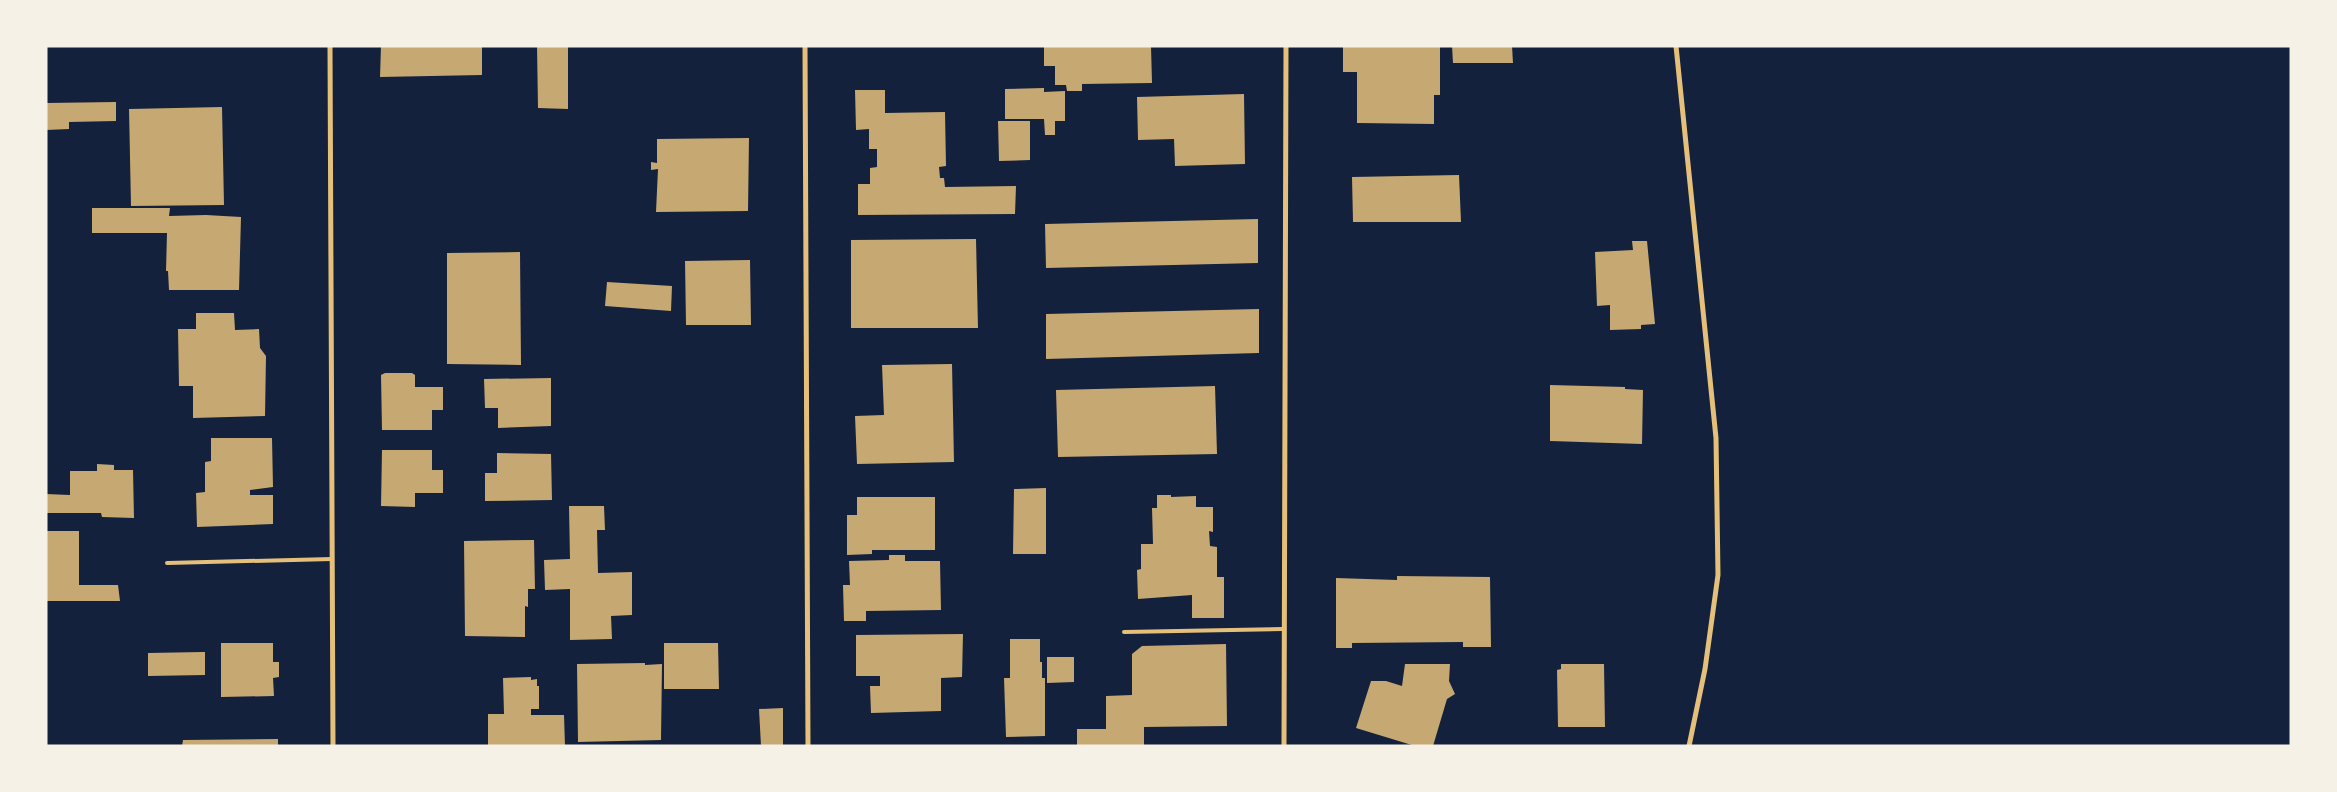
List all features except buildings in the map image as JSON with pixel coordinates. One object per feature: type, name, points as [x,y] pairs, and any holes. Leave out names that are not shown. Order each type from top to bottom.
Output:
[{"type":"street","points":[[330,46],[333,746]]},
{"type":"street","points":[[805,46],[808,746]]},
{"type":"street","points":[[1284,746],[1286,46]]},
{"type":"street","points":[[1676,46],[1716,438],[1718,575],[1706,669],[1689,746]]},
{"type":"lane","points":[[167,563],[332,559]]},
{"type":"lane","points":[[1124,632],[1283,629]]}]
